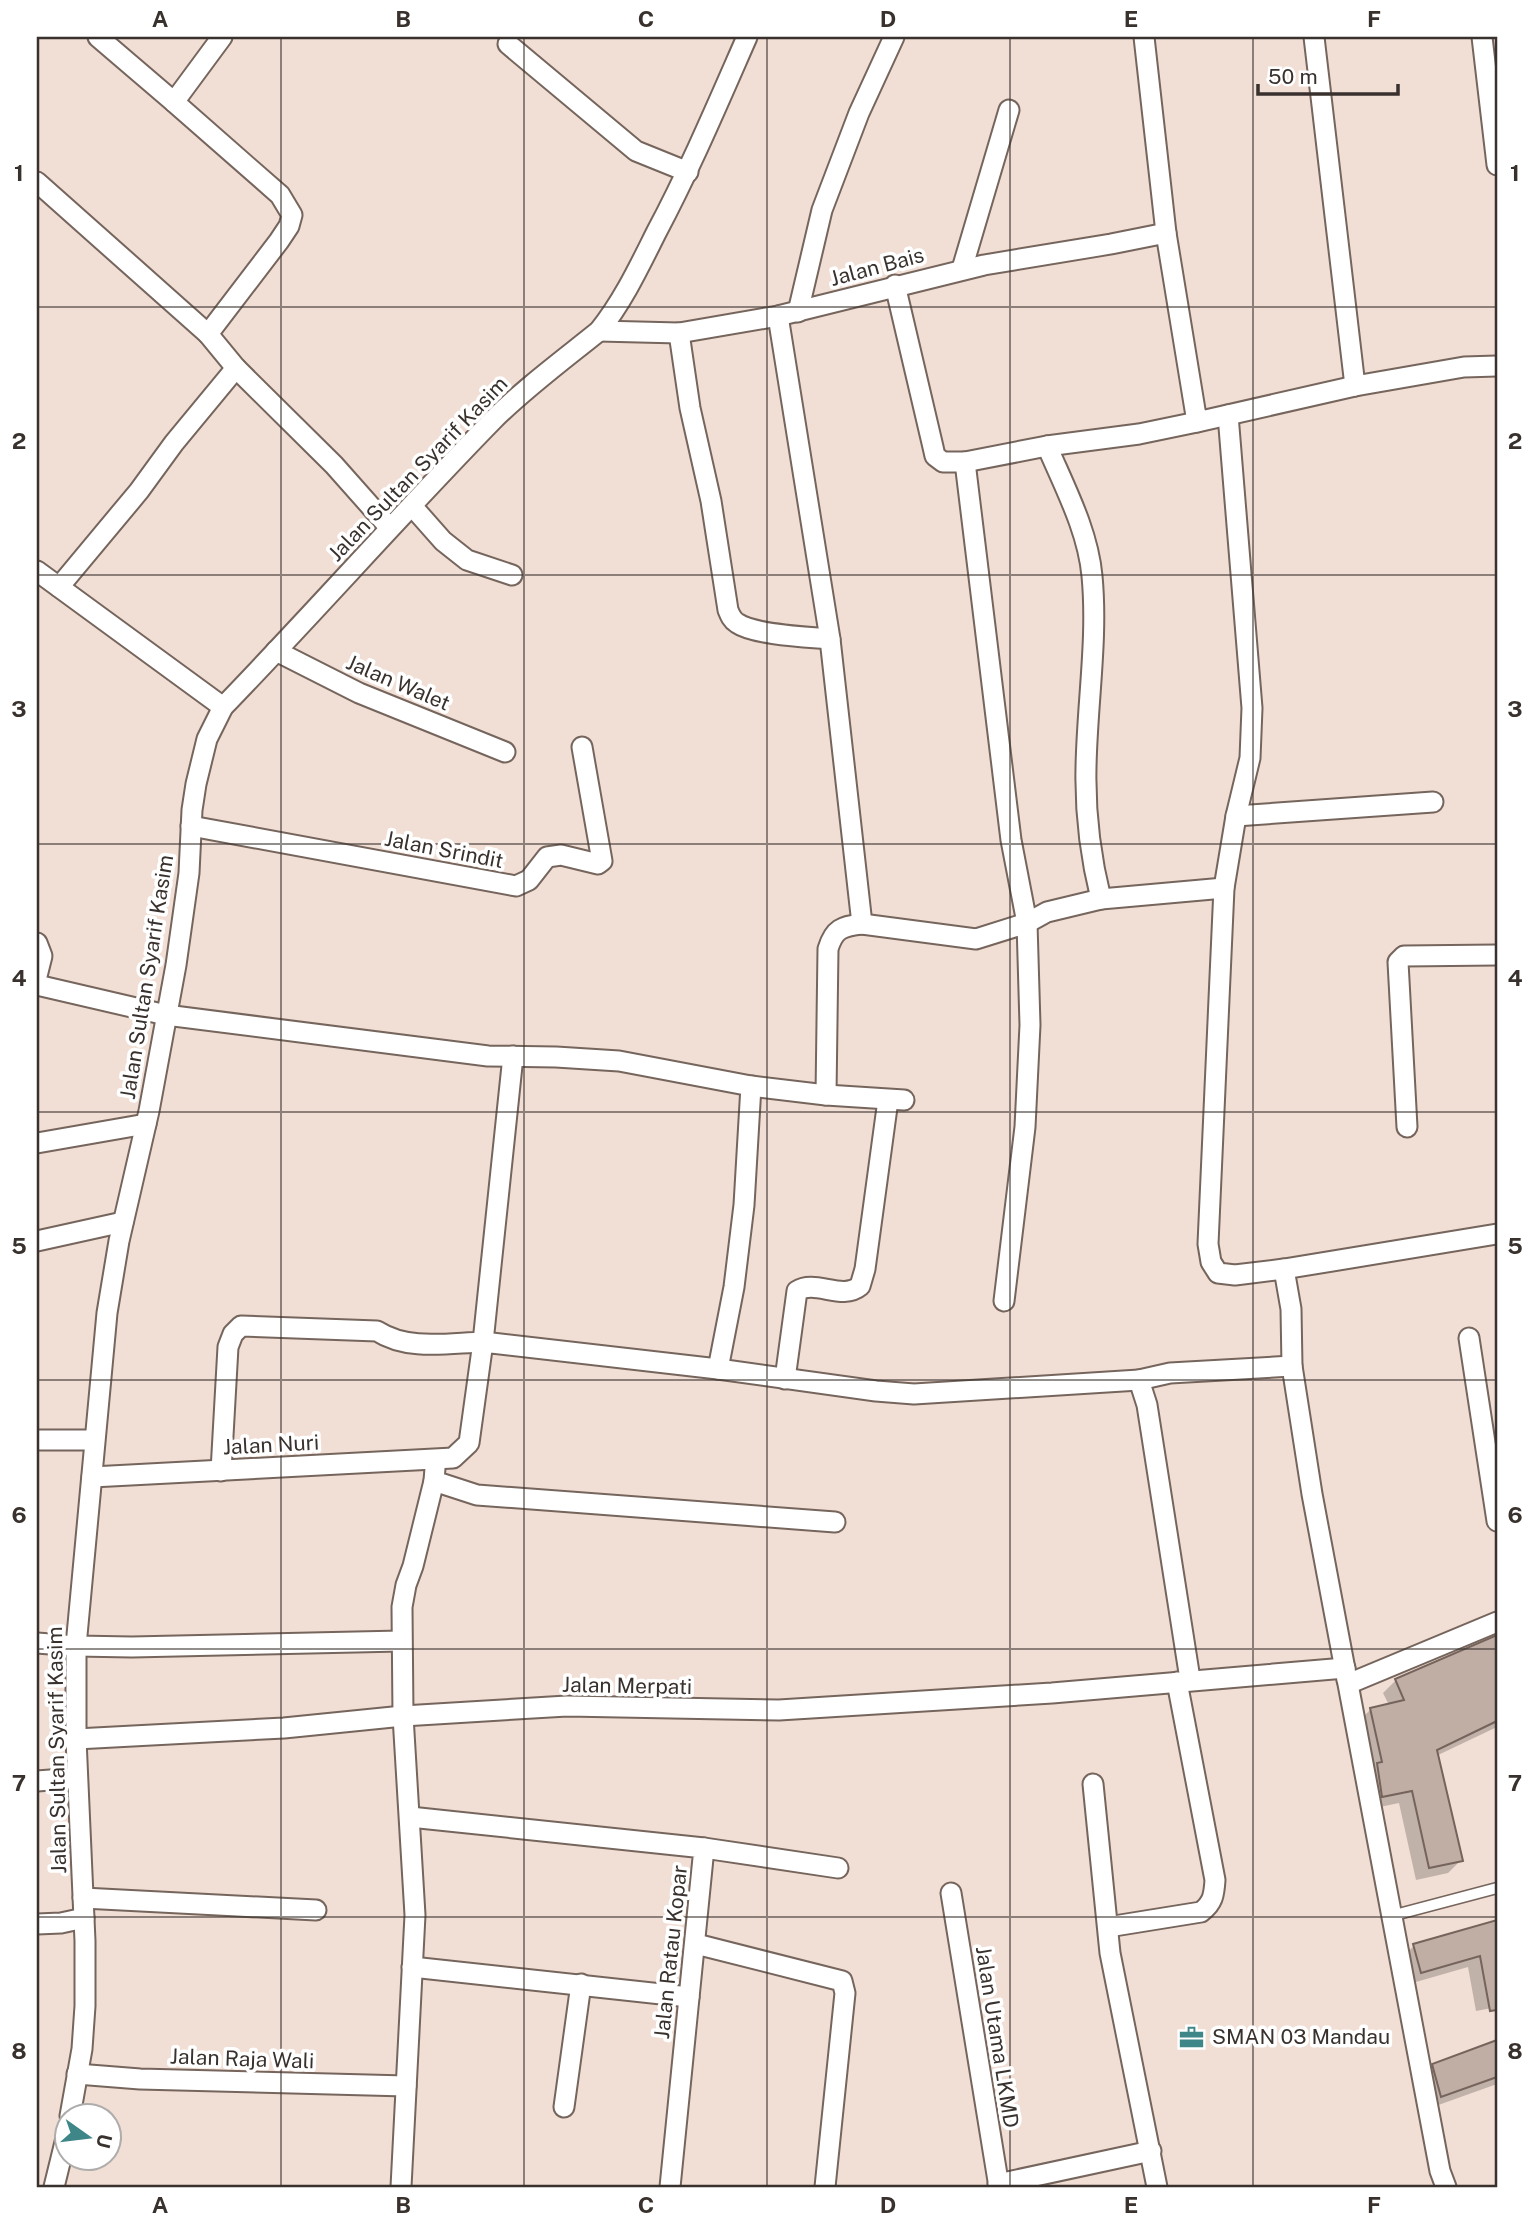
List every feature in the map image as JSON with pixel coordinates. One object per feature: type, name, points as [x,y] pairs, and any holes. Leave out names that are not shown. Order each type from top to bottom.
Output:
[{"type":"street","points":[[98,37],[280,195],[292,215],[289,226],[279,241],[208,334]]},
{"type":"street","points":[[174,102],[222,37]]},
{"type":"street","name":"Jalan Sultan Syarif Kasim","points":[[72,2102],[82,2049],[85,2006],[76,1739],[76,1646],[81,1570],[107,1313],[176,965],[187,886],[194,797],[204,752],[223,707],[389,527],[494,419],[598,331],[621,301],[688,172],[747,37]]},
{"type":"street","points":[[862,924],[830,639],[788,314],[821,210],[854,125],[894,37]]},
{"type":"street","points":[[1144,37],[1166,233],[1197,422]]},
{"type":"street","points":[[1314,37],[1355,386]]},
{"type":"street","points":[[1482,37],[1497,165]]},
{"type":"street","points":[[508,44],[636,151],[688,172]]},
{"type":"street","points":[[962,269],[1009,110]]},
{"type":"street","points":[[37,182],[208,334],[236,368],[334,465],[389,527]]},
{"type":"street","name":"Jalan Bais","points":[[598,331],[679,332],[788,314],[962,269],[1166,233]]},
{"type":"street","points":[[895,285],[935,456],[943,462],[965,463],[1047,446],[1139,435],[1355,386],[1464,367],[1497,366]]},
{"type":"street","points":[[679,332],[690,408],[707,482],[731,617],[739,624],[755,629],[830,639]]},
{"type":"street","points":[[59,587],[236,368]]},
{"type":"street","points":[[1228,415],[1252,708],[1250,758],[1236,817],[1224,888],[1208,1244],[1211,1262],[1218,1273],[1235,1275],[1497,1234]]},
{"type":"street","points":[[1047,446],[1083,531],[1092,576],[1086,811],[1089,847],[1101,899]]},
{"type":"street","points":[[965,463],[1011,841],[1027,923],[1030,1025],[1025,1127],[1004,1301]]},
{"type":"street","points":[[412,506],[443,541],[467,560],[512,575]]},
{"type":"street","points":[[37,571],[223,707]]},
{"type":"street","name":"Jalan Walet","points":[[276,651],[359,693],[505,752]]},
{"type":"street","name":"Jalan Srindit","points":[[191,826],[516,887],[529,880],[547,857],[561,855],[598,864],[602,861],[582,747]]},
{"type":"street","points":[[1236,817],[1433,802]]},
{"type":"street","points":[[826,1095],[828,949],[838,929],[862,924],[976,939],[1027,923],[1047,912],[1101,899],[1224,888]]},
{"type":"street","points":[[37,943],[42,956],[37,976]]},
{"type":"street","points":[[1407,1127],[1398,962],[1400,958],[1497,955]]},
{"type":"street","points":[[37,985],[166,1015],[475,1054],[619,1061],[751,1086],[896,1100],[860,1286],[850,1292],[806,1288],[797,1291],[785,1378]]},
{"type":"street","points":[[401,2187],[415,1915],[403,1716],[401,1641],[406,1585],[434,1480],[444,1459],[469,1443],[483,1342],[513,1056]]},
{"type":"street","points":[[718,1369],[734,1287],[744,1205],[751,1086]]},
{"type":"street","points":[[37,1143],[146,1124]]},
{"type":"street","points":[[37,1241],[123,1222]]},
{"type":"street","points":[[1284,1269],[1291,1309],[1292,1366],[1312,1494],[1440,2171],[1446,2187]]},
{"type":"street","points":[[221,1471],[228,1347],[233,1334],[241,1325],[377,1331],[390,1340],[409,1344],[483,1342],[914,1394],[1139,1380],[1170,1373],[1292,1366]]},
{"type":"street","points":[[1469,1338],[1497,1521]]},
{"type":"street","points":[[1108,1927],[1200,1912],[1210,1905],[1215,1880],[1184,1680],[1147,1405],[1139,1380]]},
{"type":"street","points":[[37,1440],[94,1440]]},
{"type":"street","name":"Jalan Nuri","points":[[92,1477],[444,1459]]},
{"type":"street","points":[[434,1480],[477,1495],[835,1522]]},
{"type":"street","name":"Jalan Merpati","points":[[76,1739],[284,1728],[403,1716],[567,1706],[779,1710],[1052,1693],[1184,1680],[1346,1676],[1497,1622]]},
{"type":"street","points":[[37,1643],[76,1646],[401,1641]]},
{"type":"street","points":[[37,1781],[77,1778]]},
{"type":"street","points":[[1093,1784],[1110,1953],[1157,2187]]},
{"type":"street","name":"Jalan Ratau Kopar","points":[[410,1817],[704,1848],[670,2187]]},
{"type":"street","points":[[704,1848],[838,1868]]},
{"type":"street","name":"Jalan Utama LKMD","points":[[951,1893],[998,2185]]},
{"type":"street","points":[[37,1924],[61,1923],[83,1908],[316,1910]]},
{"type":"street","points":[[696,1944],[842,1981],[845,1993],[825,2187]]},
{"type":"street","points":[[412,1967],[689,1997]]},
{"type":"street","points":[[564,2108],[581,1984]]},
{"type":"street","name":"Jalan Raja Wali","points":[[77,2074],[140,2079],[406,2086]]},
{"type":"street","points":[[998,2185],[1151,2151]]},
{"type":"street","points":[[37,2175],[56,2180]]},
{"type":"lane","points":[[1391,1916],[1497,1888]]},
{"type":"building","points":[[1497,1635],[1497,1721],[1437,1750],[1463,1861],[1429,1868],[1412,1791],[1382,1797],[1377,1763],[1382,1762],[1370,1708],[1404,1700],[1395,1679]]},
{"type":"building","points":[[1497,1920],[1497,2010],[1490,2011],[1480,1956],[1421,1973],[1413,1944]]},
{"type":"building","points":[[1497,2040],[1497,2077],[1441,2097],[1432,2064]]},
{"type":"place","name":"SMAN 03 Mandau","points":[[1192,2037]]}]
